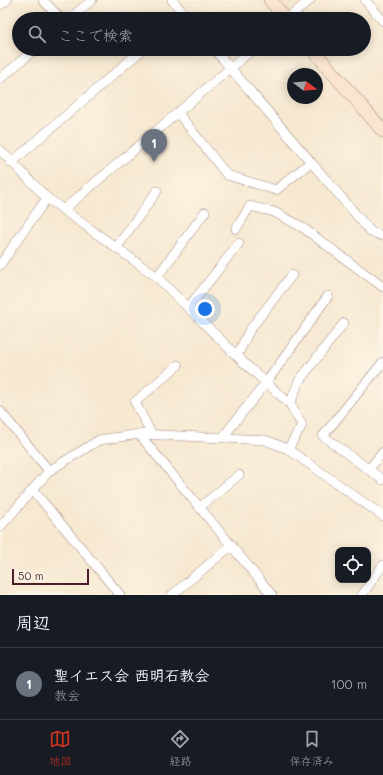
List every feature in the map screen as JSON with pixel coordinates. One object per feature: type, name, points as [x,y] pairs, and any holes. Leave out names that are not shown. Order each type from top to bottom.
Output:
[{"type":"street","points":[[0,5],[7,0]]},
{"type":"street","points":[[44,0],[55,12]]},
{"type":"street","points":[[78,12],[92,0]]},
{"type":"street","points":[[172,0],[180,12]]},
{"type":"street","points":[[270,0],[281,12]]},
{"type":"street","points":[[295,12],[310,0]]},
{"type":"street","points":[[365,0],[383,21]]},
{"type":"street","points":[[0,79],[26,56]]},
{"type":"street","points":[[11,163],[135,56]]},
{"type":"street","points":[[220,56],[371,232],[383,236]]},
{"type":"street","points":[[63,210],[245,56]]},
{"type":"street","points":[[318,56],[383,131]]},
{"type":"street","points":[[178,113],[227,175],[276,190],[311,162]]},
{"type":"street","points":[[0,150],[11,163],[47,198],[157,277],[237,356],[290,404],[302,425],[288,448]]},
{"type":"street","points":[[116,248],[157,191]]},
{"type":"street","points":[[2,258],[47,198]]},
{"type":"street","points":[[236,229],[250,206],[274,212],[302,227],[383,287]]},
{"type":"street","points":[[157,277],[204,212]]},
{"type":"street","points":[[188,308],[239,243]]},
{"type":"street","points":[[237,356],[249,330],[292,275]]},
{"type":"street","points":[[222,438],[266,383],[328,296]]},
{"type":"street","points":[[290,404],[300,381],[344,322]]},
{"type":"street","points":[[383,362],[324,436],[383,480]]},
{"type":"street","points":[[152,435],[135,402],[178,365]]},
{"type":"street","points":[[0,411],[50,471]]},
{"type":"street","points":[[139,434],[272,595]]},
{"type":"street","points":[[0,527],[50,471],[99,440],[139,434],[265,440],[288,448],[383,516]]},
{"type":"street","points":[[369,469],[383,452]]},
{"type":"street","points":[[200,507],[239,475]]},
{"type":"street","points":[[33,490],[120,595]]},
{"type":"street","points":[[172,595],[232,545]]},
{"type":"street","points":[[362,595],[383,565]]},
{"type":"place","name":"聖イエス会 西明石教会","points":[[154,162]]}]
